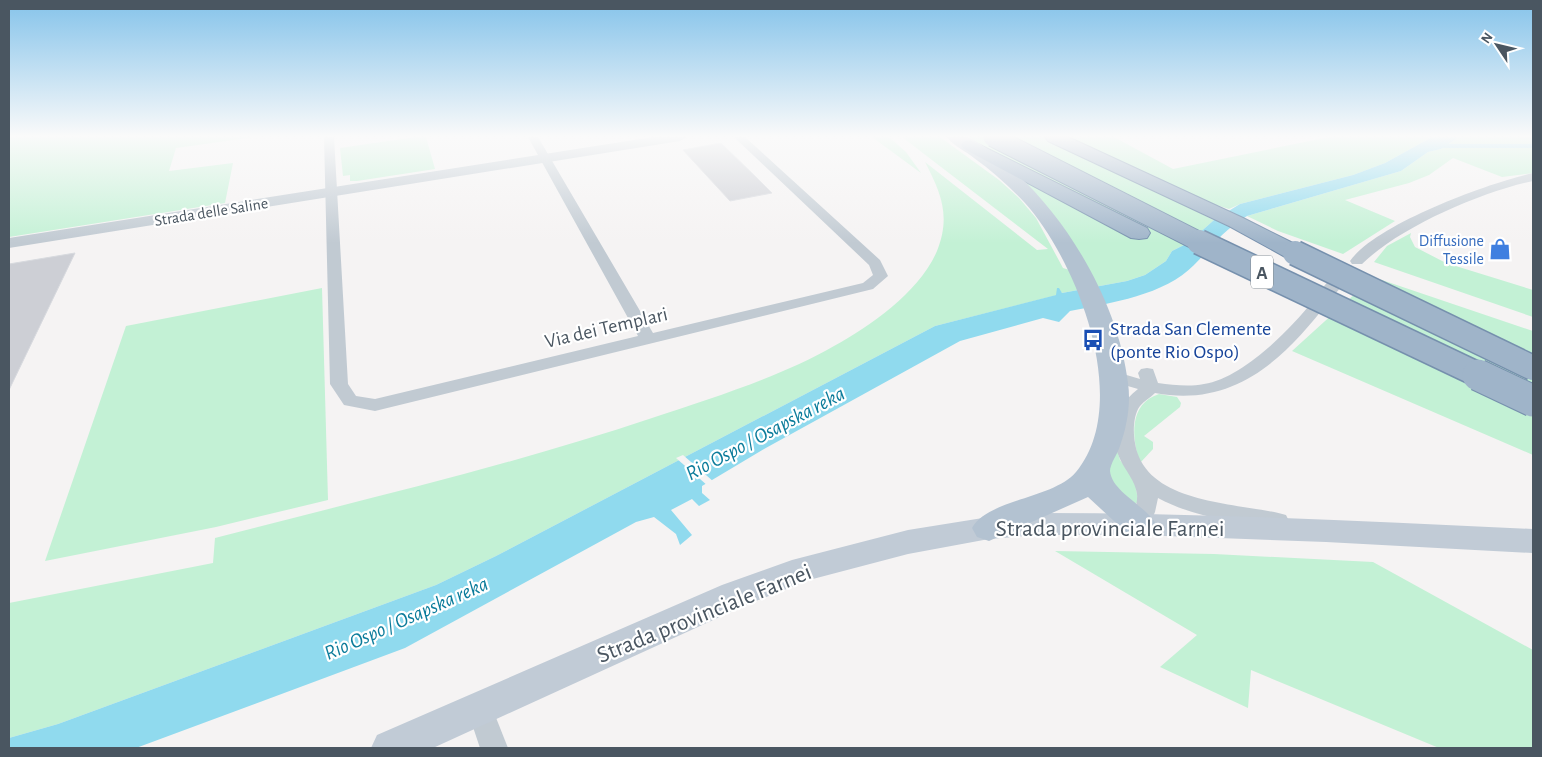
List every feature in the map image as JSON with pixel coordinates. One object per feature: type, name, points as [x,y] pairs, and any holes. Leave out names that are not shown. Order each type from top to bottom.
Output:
[{"type":"highway","points":[[1023,172],[1139,233],[1533,416]]},
{"type":"highway","name":"A","points":[[1062,172],[1175,230],[1533,401]]},
{"type":"highway","name":"A","points":[[1083,172],[1184,222],[1533,386]]},
{"type":"highway","points":[[1129,172],[1236,222],[1295,253],[1533,368]]},
{"type":"main road","points":[[989,528],[1075,491],[1087,480],[1110,429],[1115,405],[1113,376],[1102,327],[1079,273],[1042,211],[1002,172]]},
{"type":"main road","points":[[1094,468],[1099,489],[1139,524]]},
{"type":"main road","name":"Strada provinciale Farnei","points":[[391,748],[734,595],[803,569],[908,542],[989,528],[1038,524],[1139,524],[1326,530],[1533,541]]},
{"type":"street","name":"Via dei Templari","points":[[330,172],[339,384],[350,401],[375,405],[868,286],[881,276],[875,263],[777,172]]},
{"type":"street","name":"Strada delle Saline","points":[[9,243],[455,172]]},
{"type":"street","points":[[553,172],[648,339]]},
{"type":"street","points":[[1113,376],[1148,380],[1185,391],[1205,390],[1216,386],[1248,369],[1287,342],[1317,304],[1367,251],[1401,228],[1480,190],[1533,177]]},
{"type":"street","points":[[1139,524],[1148,502],[1148,490],[1134,469],[1126,452],[1124,438],[1130,406],[1148,380]]},
{"type":"street","points":[[1142,479],[1179,500],[1197,506],[1326,530]]},
{"type":"street","points":[[480,708],[494,748]]},
{"type":"green space","points":[[9,172],[231,172],[225,203],[9,237]]},
{"type":"green space","points":[[343,172],[413,172],[357,181],[350,181],[350,175],[343,176]]},
{"type":"green space","points":[[930,172],[938,172],[1037,250],[1048,249],[948,172],[988,172],[999,180],[1019,198],[1036,218],[1063,268],[1079,273],[1014,174],[1017,172],[1117,172],[1214,220],[1188,243],[1172,251],[1166,261],[1145,275],[1127,281],[1062,293],[1057,288],[1057,295],[935,326],[496,556],[436,585],[58,724],[9,738],[9,603],[213,563],[215,538],[544,452],[698,403],[791,368],[848,338],[878,318],[907,293],[929,266],[941,238],[944,216],[940,195]]},
{"type":"green space","points":[[1143,172],[1360,172],[1240,204],[1229,209],[1204,201]]},
{"type":"green space","points":[[1396,172],[1433,172],[1409,183],[1345,200],[1395,221],[1343,254],[1278,231],[1247,216]]},
{"type":"green space","points":[[1490,172],[1533,172],[1533,173],[1502,177]]},
{"type":"green space","points":[[1411,233],[1410,237],[1415,247],[1446,263],[1533,290],[1533,317],[1374,262],[1387,246]]},
{"type":"green space","points":[[1314,257],[1533,331],[1533,455],[1292,351],[1368,282]]},
{"type":"green space","points":[[322,288],[328,500],[216,527],[45,561],[126,326]]},
{"type":"green space","points":[[1159,394],[1177,397],[1181,403],[1180,407],[1144,436],[1153,442],[1153,449],[1140,463],[1134,433],[1137,414],[1142,405]]},
{"type":"green space","points":[[1117,450],[1120,460],[1135,480],[1138,502],[1132,506],[1102,470]]},
{"type":"green space","points":[[1055,551],[1214,554],[1373,562],[1533,650],[1533,748],[1439,748],[1251,670],[1248,708],[1160,667],[1197,635]]},
{"type":"water","name":"Rio Ospo / Osapska reka","points":[[1360,172],[1396,172],[1247,216],[1224,233],[1182,275],[1153,291],[1120,301],[1070,311],[1059,322],[1043,318],[960,341],[764,449],[702,486],[702,493],[710,500],[699,506],[692,499],[671,510],[692,535],[680,545],[676,534],[654,517],[636,522],[405,648],[136,748],[9,748],[9,738],[58,724],[436,585],[496,556],[935,326],[1056,295],[1057,288],[1062,293],[1127,281],[1145,275],[1166,261],[1172,251],[1188,243],[1214,220],[1240,204]]},
{"type":"pier","points":[[683,455],[714,482],[708,486],[676,458]]},
{"type":"building","points":[[704,172],[751,172],[772,193],[730,201]]},
{"type":"building","points":[[75,253],[9,390],[9,264]]},
{"type":"place","name":"Diffusione Tessile","points":[[1500,249]]},
{"type":"place","name":"Strada San Clemente (ponte Rio Ospo)","points":[[1093,340]]}]
